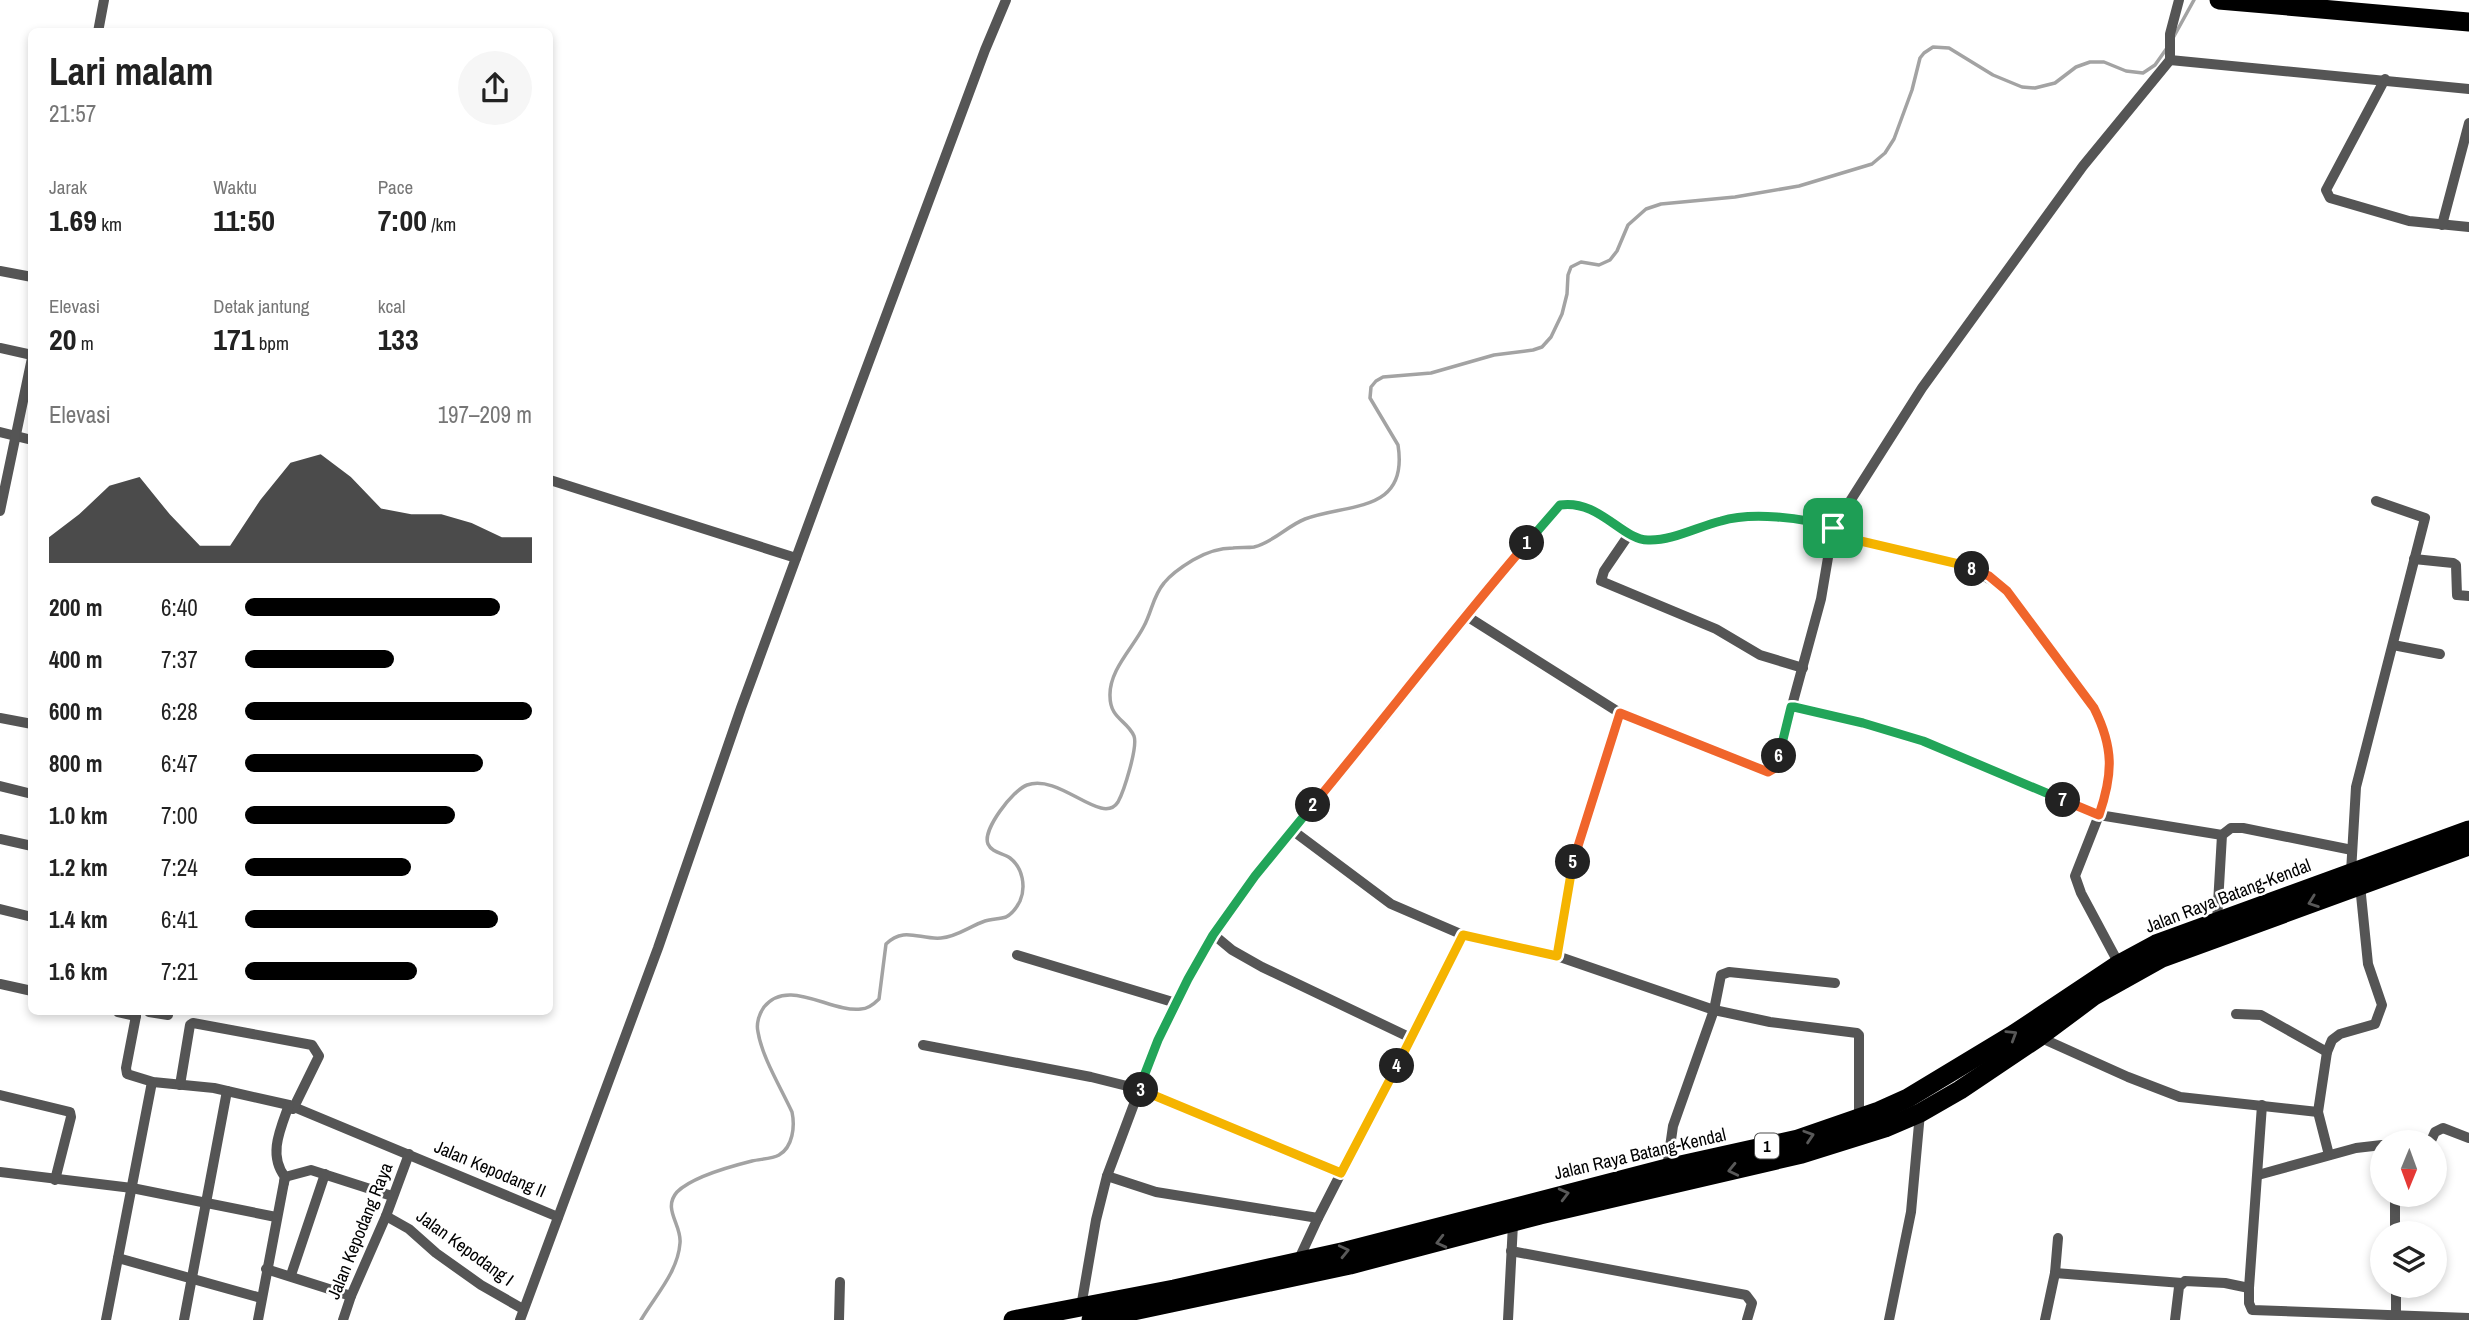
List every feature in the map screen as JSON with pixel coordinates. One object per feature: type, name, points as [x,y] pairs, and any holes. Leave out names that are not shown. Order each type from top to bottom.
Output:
[{"type":"highway","points":[[2218,0],[2469,22]]},
{"type":"highway","name":"Jalan Raya Batang-Kendal","points":[[1013,1320],[1166,1309],[1350,1265],[1470,1226],[1667,1168],[1798,1139],[1859,1119],[1908,1098],[2014,1034],[2119,964],[2156,944],[2217,921],[2356,878],[2464,840]]},
{"type":"highway","name":"Jalan Raya Batang-Kendal","points":[[1092,1316],[1298,1261],[1470,1226],[1513,1224],[1540,1215],[1802,1154],[1885,1128],[1920,1113],[1960,1090],[2094,996],[2162,958],[2356,878]]},
{"type":"street","points":[[522,1315],[658,948],[796,558],[1006,0]]},
{"type":"street","points":[[1465,615],[1620,713],[1768,772],[1775,768],[1821,599],[1833,528],[1922,388],[2083,166],[2170,56],[2171,34],[2179,0]]},
{"type":"street","points":[[99,28],[102,1]]},
{"type":"street","points":[[2170,56],[2469,89]]},
{"type":"street","points":[[2385,79],[2326,190],[2327,195],[2402,219],[2469,227]]},
{"type":"street","points":[[2442,225],[2469,123]]},
{"type":"street","points":[[0,271],[28,275]]},
{"type":"street","points":[[0,348],[28,356]]},
{"type":"street","points":[[0,511],[3,485],[28,376]]},
{"type":"street","points":[[0,432],[28,439]]},
{"type":"street","points":[[553,481],[796,558]]},
{"type":"street","points":[[2329,1155],[2318,1112],[2327,1052],[2332,1040],[2340,1034],[2375,1024],[2382,1005],[2368,964],[2352,850],[2356,787],[2425,518],[2376,501]]},
{"type":"street","points":[[1092,1316],[1096,1220],[1107,1176],[1158,1040],[1213,935],[1255,876],[1384,720],[1465,615],[1560,505],[1578,505],[1605,516],[1633,536],[1647,540],[1675,536],[1724,519],[1765,517],[1811,522],[1833,528],[1852,539],[1963,565],[1989,576],[2007,591],[2094,708],[2104,727],[2110,779],[2075,876],[2119,964]]},
{"type":"street","points":[[1630,533],[1604,571],[1601,582],[1716,629],[1760,654],[1803,668]]},
{"type":"street","points":[[2414,559],[2454,563],[2457,595],[2469,596]]},
{"type":"street","points":[[2393,645],[2440,654]]},
{"type":"street","points":[[1791,707],[1863,723],[1923,741],[2099,815],[2221,835],[2231,828],[2243,828],[2352,850]]},
{"type":"street","points":[[1557,956],[1572,864],[1620,713]]},
{"type":"street","points":[[0,718],[28,723]]},
{"type":"street","points":[[0,786],[28,793]]},
{"type":"street","points":[[1292,830],[1391,904],[1463,935],[1557,956],[1714,1010],[1770,1022],[1857,1033],[1859,1119]]},
{"type":"street","points":[[2217,921],[2221,835]]},
{"type":"street","points":[[0,839],[28,845]]},
{"type":"street","points":[[0,909],[28,916]]},
{"type":"street","points":[[1213,935],[1232,950],[1262,967],[1411,1038]]},
{"type":"street","points":[[1298,1261],[1463,935]]},
{"type":"street","points":[[1017,954],[1176,1003]]},
{"type":"street","points":[[1667,1168],[1673,1126],[1714,1010],[1719,980],[1724,973],[1835,983]]},
{"type":"street","points":[[0,984],[28,990]]},
{"type":"street","points":[[2236,1014],[2261,1015],[2327,1052]]},
{"type":"street","points":[[106,1320],[152,1082],[127,1074],[135,1015]]},
{"type":"street","points":[[180,1085],[190,1025],[193,1023],[312,1045],[318,1056],[280,1130],[276,1153],[278,1168],[285,1177]]},
{"type":"street","points":[[2039,1037],[2180,1097],[2318,1112]]},
{"type":"street","points":[[923,1045],[1091,1077],[1139,1089],[1341,1173]]},
{"type":"street","name":"Jalan Kepodang II","points":[[152,1082],[228,1091],[291,1107],[558,1217]]},
{"type":"street","points":[[184,1320],[228,1091]]},
{"type":"street","points":[[0,1095],[70,1112],[55,1180]]},
{"type":"street","points":[[2262,1105],[2249,1288],[2252,1310],[2333,1317],[2396,1315],[2469,1318]]},
{"type":"street","points":[[1889,1320],[1911,1212],[1920,1113]]},
{"type":"street","points":[[2439,1130],[2443,1128],[2469,1138]]},
{"type":"street","points":[[2258,1175],[2370,1146]]},
{"type":"street","name":"Jalan Kepodang Raya","points":[[343,1320],[409,1154]]},
{"type":"street","points":[[285,1177],[311,1170],[392,1196]]},
{"type":"street","points":[[0,1172],[132,1188],[276,1217]]},
{"type":"street","points":[[290,1276],[325,1174]]},
{"type":"street","points":[[1107,1176],[1156,1192],[1318,1218]]},
{"type":"street","points":[[258,1320],[285,1177]]},
{"type":"street","name":"Jalan Kepodang I","points":[[386,1216],[409,1229],[436,1253],[522,1315]]},
{"type":"street","points":[[1508,1320],[1513,1224]]},
{"type":"street","points":[[2045,1320],[2055,1273],[2058,1238]]},
{"type":"street","points":[[1511,1251],[1746,1294],[1752,1303],[1747,1320]]},
{"type":"street","points":[[118,1258],[261,1298]]},
{"type":"street","points":[[266,1269],[351,1296]]},
{"type":"street","points":[[2055,1273],[2182,1283],[2225,1283],[2249,1288]]},
{"type":"street","points":[[839,1320],[840,1282]]},
{"type":"street","points":[[2175,1320],[2182,1283]]},
{"type":"street","points":[[2396,1298],[2396,1315]]},
{"type":"waterway","points":[[2173,38],[2194,0]]},
{"type":"waterway","points":[[641,1320],[665,1283],[678,1254],[680,1236],[671,1205],[677,1192],[713,1173],[776,1156],[784,1151],[790,1142],[793,1130],[792,1112],[768,1062],[758,1032],[758,1019],[764,1007],[785,995],[810,998],[849,1009],[866,1008],[879,999],[886,944],[893,939],[906,935],[947,937],[985,921],[1006,917],[1012,912],[1022,896],[1022,878],[1014,862],[988,844],[987,838],[994,820],[1021,788],[1040,783],[1102,808],[1111,808],[1118,802],[1130,769],[1135,742],[1131,731],[1113,710],[1111,686],[1117,668],[1144,626],[1157,593],[1167,579],[1193,560],[1212,551],[1261,545],[1305,519],[1371,502],[1384,495],[1394,483],[1399,467],[1398,445],[1370,398],[1371,387],[1376,381],[1383,377],[1431,373],[1494,355],[1542,347],[1551,337],[1562,314],[1571,267],[1581,262],[1599,265],[1610,260],[1617,251],[1628,225],[1646,209],[1661,204],[1735,197],[1799,186],[1872,164],[1885,153],[1894,139],[1912,90],[1920,58],[1933,47],[1949,48],[1993,75],[2022,87],[2035,88],[2055,83],[2076,67],[2090,62],[2104,62],[2126,71],[2143,73],[2155,65],[2167,48]]},
{"type":"route","points":[[1560,505],[1578,505],[1605,516],[1633,536],[1647,540],[1675,536],[1724,519],[1765,517],[1811,522],[1833,528],[1852,539],[1963,565],[1989,576],[2007,591],[2094,708],[2104,727],[2109,751],[2110,779],[2099,815],[1923,741],[1863,723],[1794,707],[1791,707],[1775,768],[1768,772],[1620,713],[1572,864],[1557,956],[1463,935],[1341,1173],[1139,1089],[1158,1040],[1188,979],[1213,935],[1255,876],[1384,720],[1465,615],[1560,505]]}]
